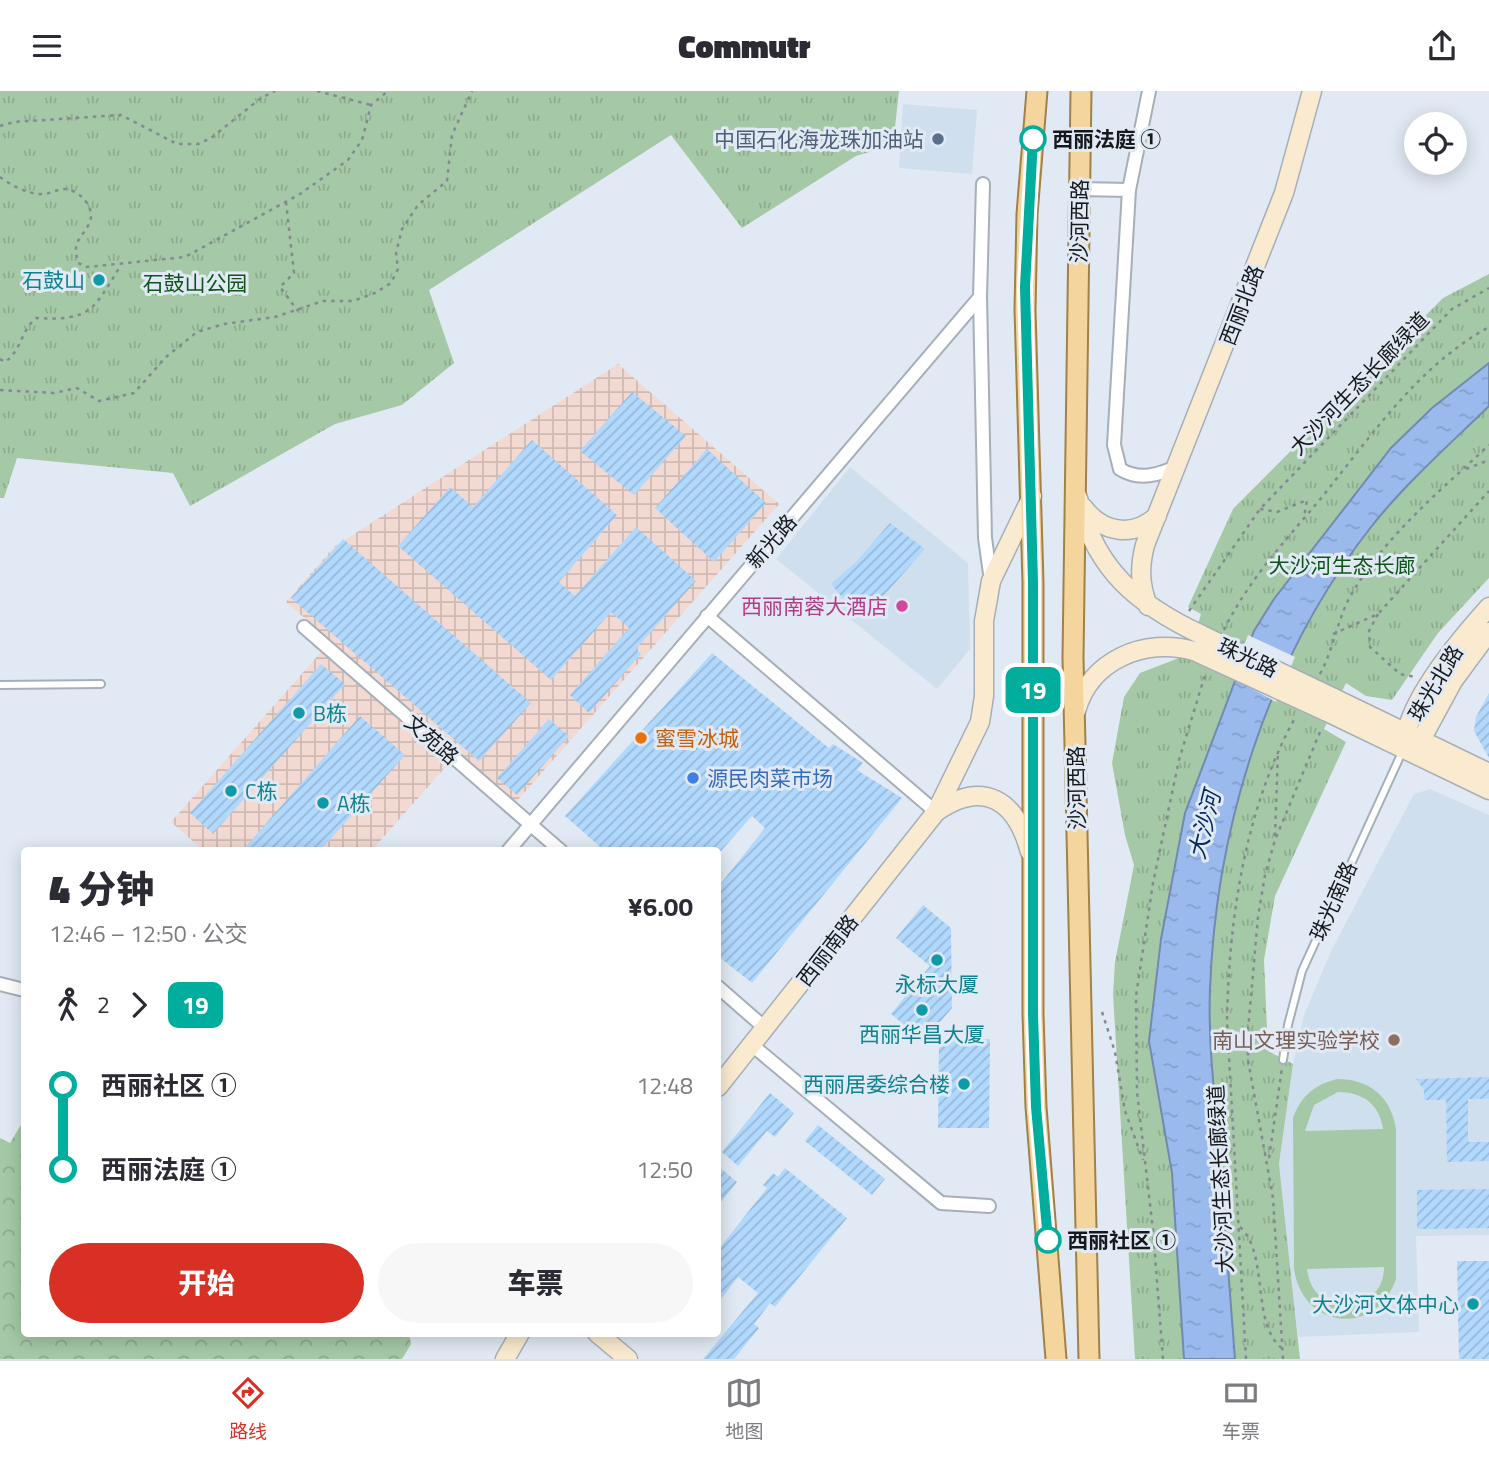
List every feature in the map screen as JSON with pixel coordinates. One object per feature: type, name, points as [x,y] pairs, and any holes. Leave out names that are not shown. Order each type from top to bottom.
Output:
[{"type":"main road","name":"沙河西路","points":[[1037,91],[1025,265],[1032,496],[1033,1014],[1036,1107],[1056,1359]]},
{"type":"main road","name":"沙河西路","points":[[1081,91],[1074,718],[1089,1359]]},
{"type":"street","points":[[1150,91],[1129,191],[1115,459],[1120,469],[1137,476],[1149,476],[1178,466]]},
{"type":"street","name":"西丽北路","points":[[1148,606],[1141,589],[1141,560],[1284,193],[1312,91]]},
{"type":"street","points":[[983,184],[980,297],[985,538],[991,581]]},
{"type":"street","points":[[1079,189],[1129,191]]},
{"type":"street","name":"新光路","points":[[511,847],[980,297]]},
{"type":"street","name":"珠光路","points":[[1075,474],[1079,501],[1096,545],[1109,567],[1129,591],[1179,624],[1198,643],[1329,704],[1489,773]]},
{"type":"street","name":"西丽南路","points":[[721,1083],[936,811],[980,722],[984,697],[984,621],[991,581],[1032,496]]},
{"type":"street","points":[[1079,501],[1098,523],[1120,530],[1141,528],[1157,516]]},
{"type":"street","name":"珠光北路","points":[[1410,740],[1432,681],[1489,607]]},
{"type":"street","points":[[707,616],[936,811]]},
{"type":"street","name":"文苑路","points":[[304,627],[557,847]]},
{"type":"street","name":"珠光北路","points":[[1410,740],[1489,632]]},
{"type":"street","name":"珠光路","points":[[1074,718],[1080,696],[1091,679],[1105,665],[1134,652],[1198,643]]},
{"type":"street","name":"珠光路","points":[[1410,740],[1489,790]]},
{"type":"street","name":"西丽南路","points":[[936,811],[964,797],[991,797],[1004,803],[1019,822],[1034,872]]},
{"type":"street","points":[[0,984],[21,989]]},
{"type":"street","points":[[721,990],[765,1028]]},
{"type":"street","points":[[751,1045],[941,1203],[989,1206]]},
{"type":"street","points":[[505,1359],[518,1337]]},
{"type":"street","points":[[602,1337],[628,1359]]},
{"type":"lane","points":[[0,685],[101,684]]},
{"type":"lane","name":"珠光南路","points":[[1283,1060],[1292,1007],[1302,971],[1410,740]]},
{"type":"path","points":[[0,127],[14,122],[121,115],[177,144],[198,144],[211,138],[261,98],[275,91]]},
{"type":"path","points":[[317,91],[371,105]]},
{"type":"path","points":[[0,177],[10,185],[29,192],[45,194],[57,189],[70,189],[83,198],[91,212],[90,223],[80,233],[75,249],[78,263],[87,267],[184,257],[286,202],[348,160],[362,140],[371,105],[388,91]]},
{"type":"path","points":[[0,390],[54,393],[78,388],[99,401],[134,393],[166,357],[197,333],[225,324],[298,311],[323,301],[353,301],[375,293],[391,283],[398,269],[396,254],[402,229],[418,205],[447,180],[452,135],[472,91]]},
{"type":"path","points":[[286,202],[295,272],[280,286],[298,311]]},
{"type":"path","points":[[0,359],[5,362],[15,355],[27,325],[36,318],[80,317],[96,305],[121,265]]},
{"type":"path","name":"大沙河生态长廊绿道","points":[[1179,624],[1260,509],[1452,309],[1489,288]]},
{"type":"path","name":"大沙河生态长廊绿道","points":[[1221,638],[1264,565],[1424,374],[1461,344],[1489,327]]},
{"type":"path","points":[[1319,676],[1329,655],[1333,634],[1353,591],[1383,550],[1489,445]]},
{"type":"path","points":[[1463,470],[1489,460]]},
{"type":"path","points":[[1432,681],[1401,674],[1370,646],[1369,631],[1378,614],[1489,491]]},
{"type":"path","points":[[1260,509],[1277,512],[1307,500],[1303,520]]},
{"type":"path","points":[[1333,634],[1378,614]]},
{"type":"path","points":[[1163,1359],[1135,1062],[1139,969],[1179,760],[1207,671]]},
{"type":"path","name":"大沙河生态长廊绿道","points":[[1246,1359],[1227,1021],[1228,965],[1243,864],[1278,748],[1301,707]]},
{"type":"path","points":[[1283,1359],[1269,1161],[1247,1045],[1260,899],[1275,840],[1320,732]]},
{"type":"path","points":[[1275,840],[1278,748]]},
{"type":"path","points":[[1102,1012],[1115,1052],[1128,1124],[1145,1164]]},
{"type":"path","points":[[1269,1161],[1283,1060]]},
{"type":"path","points":[[1239,1226],[1251,1240],[1270,1335],[1283,1349]]},
{"type":"shaded area","name":"中国石化海龙珠加油站","points":[[903,104],[977,110],[972,174],[899,168]]},
{"type":"shaded area","points":[[618,364],[779,504],[516,802],[286,602],[334,547]]},
{"type":"shaded area","name":"西丽南蓉大酒店","points":[[850,467],[968,563],[970,649],[937,689],[776,559]]},
{"type":"shaded area","points":[[321,652],[449,763],[375,847],[200,847],[171,822]]},
{"type":"shaded area","name":"南山文理实验学校","points":[[1430,789],[1489,815],[1489,1235],[1416,1236],[1419,1332],[1298,1337],[1279,1164],[1293,1064],[1304,1015],[1332,949],[1414,794]]},
{"type":"green space","name":"石鼓山公园","points":[[0,91],[899,91],[893,145],[856,156],[742,228],[671,135],[429,290],[454,363],[402,405],[335,424],[190,506],[173,473],[17,458],[4,498],[0,498]]},
{"type":"green space","name":"大沙河生态长廊","points":[[1489,274],[1489,578],[1438,633],[1392,700],[1366,696],[1346,683],[1324,729],[1346,742],[1275,896],[1264,960],[1268,1051],[1293,1064],[1279,1164],[1300,1359],[1135,1359],[1113,994],[1115,962],[1134,865],[1125,835],[1112,763],[1124,697],[1140,673],[1189,654],[1201,614],[1188,607],[1233,509],[1443,298]]},
{"type":"green space","points":[[1337,1079],[1359,1082],[1377,1092],[1389,1107],[1396,1129],[1396,1279],[1386,1298],[1373,1310],[1357,1317],[1341,1319],[1325,1314],[1311,1304],[1300,1289],[1294,1269],[1293,1118],[1304,1098],[1329,1081]],"holes":[[[1338,1092],[1355,1094],[1369,1101],[1378,1113],[1383,1129],[1305,1131],[1314,1105]],[[1384,1267],[1382,1281],[1375,1293],[1365,1301],[1351,1306],[1334,1304],[1321,1297],[1312,1285],[1307,1269]]]},
{"type":"green space","points":[[21,1125],[21,1337],[410,1337],[411,1344],[402,1359],[0,1359],[0,1138],[10,1143]]},
{"type":"water","name":"大沙河","points":[[1489,363],[1489,406],[1398,496],[1371,527],[1335,577],[1304,631],[1277,687],[1254,745],[1223,866],[1214,927],[1210,989],[1212,1063],[1235,1359],[1184,1359],[1172,1173],[1149,1041],[1161,939],[1185,813],[1254,631],[1274,599],[1391,448],[1432,408]]},
{"type":"pier","points":[[1248,635],[1295,657],[1276,702],[1232,678]]},
{"type":"building","points":[[632,392],[686,436],[634,495],[580,451]]},
{"type":"building","points":[[532,440],[617,515],[559,582],[575,596],[636,527],[696,581],[636,649],[641,654],[589,713],[570,695],[629,628],[611,612],[551,680],[398,546],[450,487],[473,507]]},
{"type":"building","points":[[707,449],[766,503],[714,562],[655,508]]},
{"type":"building","points":[[890,523],[925,549],[887,592],[859,617],[831,584],[857,561]]},
{"type":"building","points":[[343,539],[531,703],[479,761],[291,598]]},
{"type":"building","points":[[712,653],[829,748],[833,744],[863,763],[857,770],[902,798],[752,983],[721,958],[721,883],[765,828],[752,816],[721,851],[721,847],[600,847],[565,816]]},
{"type":"building","points":[[321,664],[345,684],[213,834],[190,813]]},
{"type":"building","points":[[1489,693],[1489,758],[1474,731],[1476,717]]},
{"type":"building","name":"A栋","points":[[360,716],[405,755],[324,847],[245,847]]},
{"type":"building","points":[[549,719],[569,736],[517,795],[497,778]]},
{"type":"building","points":[[923,905],[951,928],[952,1008],[924,1041],[891,1014],[930,966],[896,938]]},
{"type":"building","name":"西丽居委综合楼","points":[[939,1039],[990,1039],[989,1128],[938,1128]]},
{"type":"building","points":[[1489,1077],[1489,1099],[1468,1099],[1468,1142],[1489,1142],[1489,1161],[1447,1162],[1446,1100],[1424,1100],[1424,1090],[1416,1079]]},
{"type":"building","points":[[770,1093],[794,1113],[775,1137],[767,1131],[738,1166],[722,1152]]},
{"type":"building","points":[[818,1125],[885,1179],[872,1195],[805,1141]]},
{"type":"building","points":[[785,1168],[847,1218],[775,1307],[770,1303],[754,1324],[759,1328],[734,1359],[703,1359],[758,1293],[738,1277],[721,1299],[721,1246],[767,1188],[763,1185],[773,1173],[778,1177]]},
{"type":"building","points":[[721,1169],[737,1182],[721,1202]]},
{"type":"building","points":[[1489,1189],[1489,1228],[1417,1229],[1417,1190]]},
{"type":"building","name":"大沙河文体中心","points":[[1457,1261],[1489,1261],[1489,1359],[1459,1359]]},
{"type":"bus line","name":"19","points":[[1033,139],[1027,213],[1025,310],[1033,583],[1033,1014],[1036,1107],[1048,1240]]},
{"type":"place","name":"中国石化海龙珠加油站","points":[[938,139]]},
{"type":"place","name":"西丽法庭 ①","points":[[1033,139]]},
{"type":"place","name":"石鼓山","points":[[99,280]]},
{"type":"place","name":"西丽南蓉大酒店","points":[[902,606]]},
{"type":"place","name":"B栋","points":[[299,713]]},
{"type":"place","name":"蜜雪冰城","points":[[641,738]]},
{"type":"place","name":"源民肉菜市场","points":[[693,778]]},
{"type":"place","name":"C栋","points":[[231,791]]},
{"type":"place","name":"A栋","points":[[323,803]]},
{"type":"place","name":"永标大厦","points":[[937,960]]},
{"type":"place","name":"西丽华昌大厦","points":[[922,1010]]},
{"type":"place","name":"南山文理实验学校","points":[[1394,1040]]},
{"type":"place","name":"西丽居委综合楼","points":[[964,1084]]},
{"type":"place","name":"西丽社区 ①","points":[[1048,1240]]},
{"type":"place","name":"大沙河文体中心","points":[[1473,1304]]}]
